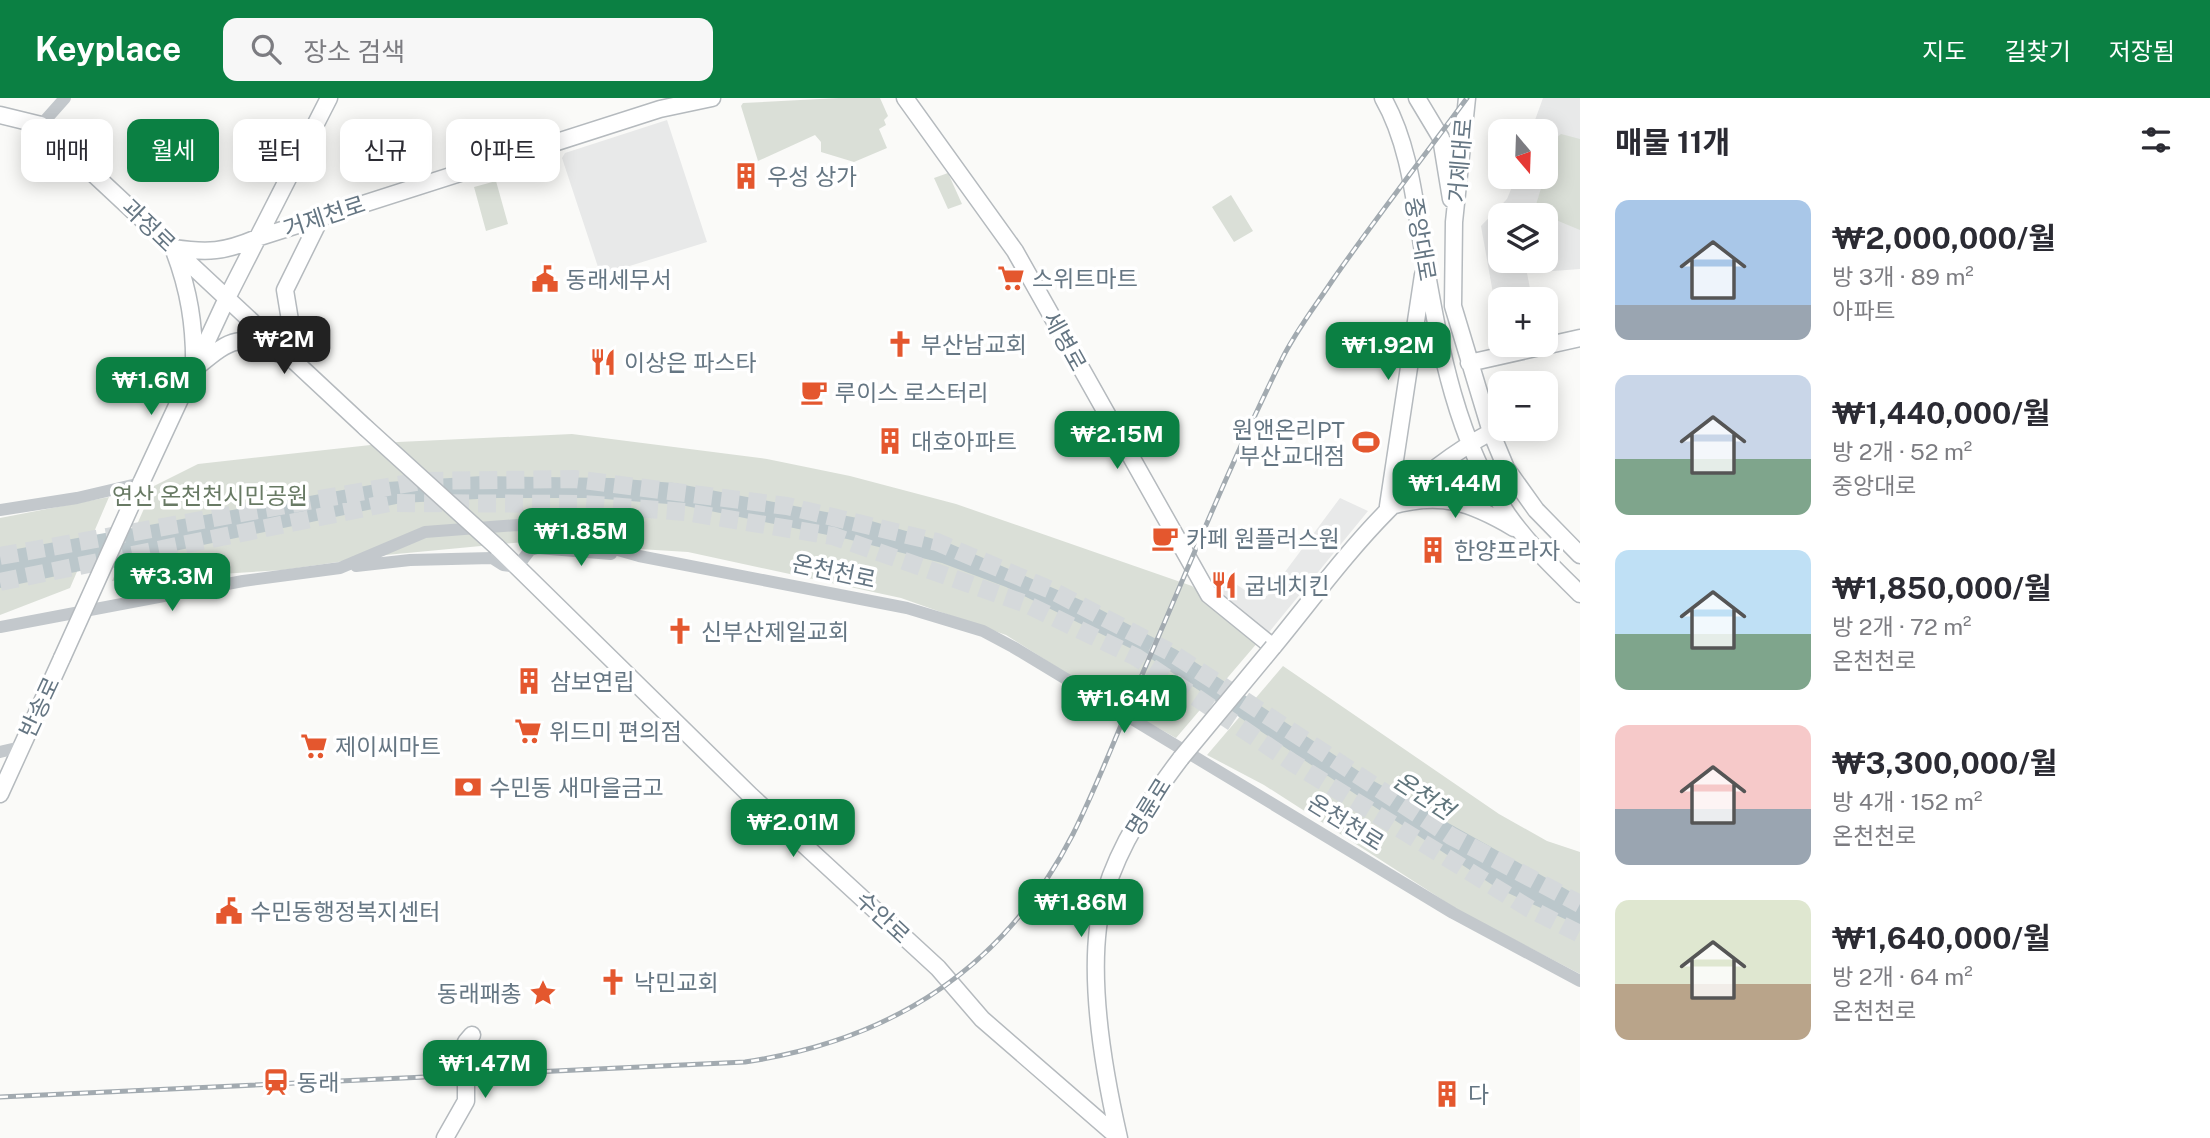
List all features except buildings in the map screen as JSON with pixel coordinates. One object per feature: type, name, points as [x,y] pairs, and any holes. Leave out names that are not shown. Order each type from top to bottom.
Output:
[{"type":"main road","points":[[141,483],[227,298],[329,98]]},
{"type":"main road","name":"거제천로","points":[[173,248],[206,253],[230,250],[321,217],[660,109],[712,98]]},
{"type":"main road","name":"세병로","points":[[905,98],[1015,251],[1209,595],[1273,647]]},
{"type":"main road","name":"거제대로","points":[[1417,98],[1441,138],[1454,222]]},
{"type":"main road","name":"거제대로","points":[[1453,306],[1454,222],[1467,98]]},
{"type":"main road","name":"중앙대로","points":[[1391,103],[1412,186],[1444,359],[1470,444],[1495,496],[1522,533],[1580,594]]},
{"type":"main road","name":"과정로","points":[[0,114],[21,120]]},
{"type":"main road","name":"과정로","points":[[102,182],[296,363]]},
{"type":"main road","points":[[296,363],[285,290],[321,217]]},
{"type":"main road","points":[[173,248],[188,292],[195,332],[194,370]]},
{"type":"main road","points":[[1424,262],[1388,506],[1418,498],[1442,498],[1484,511],[1522,533]]},
{"type":"main road","name":"중앙대로","points":[[1453,306],[1488,423]]},
{"type":"main road","points":[[1469,363],[1580,338]]},
{"type":"main road","points":[[194,370],[223,345],[242,339],[257,342],[296,363]]},
{"type":"main road","name":"수안로","points":[[296,363],[497,547],[751,796],[938,968],[982,1020],[1119,1138]]},
{"type":"main road","name":"명륜로","points":[[1119,1138],[1099,1027],[1097,1000],[1101,913],[1118,859],[1135,824],[1181,758],[1388,506],[1423,475],[1488,434]]},
{"type":"main road","name":"중앙대로","points":[[1495,441],[1519,489],[1580,555]]},
{"type":"main road","name":"반송로","points":[[0,794],[141,483]]},
{"type":"main road","points":[[444,1138],[466,1101],[466,1042],[472,1035]]},
{"type":"street","points":[[46,119],[65,98]]},
{"type":"street","points":[[0,510],[77,498],[141,483]]},
{"type":"street","name":"온천천로","points":[[0,627],[243,581],[340,568],[425,532],[518,525],[558,533],[639,556],[894,606],[983,632],[1203,760],[1453,913],[1580,981]]},
{"type":"street","points":[[340,568],[410,560],[492,558],[503,565],[517,567],[530,550],[538,548],[639,556]]},
{"type":"street","points":[[0,752],[21,747]]},
{"type":"shaded area","points":[[1543,98],[1580,98],[1580,269],[1558,271],[1558,203],[1503,203],[1511,189],[1558,189],[1558,119],[1535,119]]},
{"type":"shaded area","points":[[667,120],[707,242],[607,273],[599,270],[562,158],[565,153]]},
{"type":"shaded area","points":[[1488,219],[1488,265],[1481,226]]},
{"type":"shaded area","points":[[1489,273],[1527,273],[1530,287],[1492,287]]},
{"type":"shaded area","name":"온천천","points":[[482,476],[612,478],[674,483],[868,520],[951,544],[1090,604],[1177,650],[1372,780],[1580,897],[1580,926],[1497,888],[1150,658],[1006,587],[942,563],[847,539],[681,505],[592,498],[497,498],[401,503],[0,588],[0,552],[387,482]]},
{"type":"shaded area","points":[[1340,498],[1368,511],[1266,636],[1208,585],[1218,572],[1252,595],[1267,596]]},
{"type":"green space","points":[[880,98],[888,116],[884,120],[886,125],[879,129],[887,148],[854,162],[821,152],[821,142],[815,135],[758,161],[741,106],[743,103]]},
{"type":"green space","points":[[1561,134],[1580,139],[1580,230],[1558,221],[1558,203],[1536,203],[1541,189],[1558,189],[1558,136]]},
{"type":"green space","points":[[948,173],[962,204],[948,209],[934,178]]},
{"type":"green space","points":[[496,182],[508,224],[486,231],[474,187]]},
{"type":"green space","points":[[1231,195],[1253,231],[1234,242],[1212,207]]},
{"type":"green space","name":"연산 온천천시민공원","points":[[572,434],[767,459],[850,476],[956,504],[1192,586],[1258,642],[1176,738],[1112,702],[1006,635],[901,598],[688,552],[524,542],[386,555],[283,570],[112,581],[154,486],[198,464],[398,442]]},
{"type":"green space","points":[[109,497],[70,588],[0,615],[0,518]]},
{"type":"green space","points":[[1283,666],[1499,814],[1547,841],[1580,852],[1580,974],[1463,913],[1264,785],[1207,755]]},
{"type":"tunnel","points":[[0,556],[421,481],[574,479],[787,506],[937,542],[1051,590],[1172,653],[1451,836],[1580,904]]},
{"type":"tunnel","points":[[0,582],[389,503],[584,504],[685,512],[833,536],[1026,604],[1136,657],[1293,763],[1530,909],[1580,934]]},
{"type":"railway","points":[[0,1097],[745,1062],[798,1051],[849,1036],[895,1016],[938,990],[978,960],[1013,923],[1045,882],[1073,834],[1090,797],[1225,481],[1286,350],[1348,258],[1467,98]]},
{"type":"place","name":"우성 상가","points":[[746,176]]},
{"type":"place","name":"스위트마트","points":[[1011,278]]},
{"type":"place","name":"동래세무서","points":[[545,279]]},
{"type":"place","name":"부산남교회","points":[[900,344]]},
{"type":"place","name":"이상은 파스타","points":[[603,362]]},
{"type":"place","name":"루이스 로스터리","points":[[814,392]]},
{"type":"place","name":"대호아파트","points":[[890,441]]},
{"type":"place","name":"원앤온리PT 부산교대점","points":[[1366,442]]},
{"type":"place","name":"카페 원플러스원","points":[[1165,538]]},
{"type":"place","name":"한양프라자","points":[[1433,550]]},
{"type":"place","name":"굽네치킨","points":[[1224,585]]},
{"type":"place","name":"신부산제일교회","points":[[680,631]]},
{"type":"place","name":"삼보연립","points":[[529,681]]},
{"type":"place","name":"위드미 편의점","points":[[528,731]]},
{"type":"place","name":"제이씨마트","points":[[314,746]]},
{"type":"place","name":"수민동 새마을금고","points":[[468,787]]},
{"type":"place","name":"수민동행정복지센터","points":[[229,911]]},
{"type":"place","name":"낙민교회","points":[[613,982]]},
{"type":"place","name":"동래패총","points":[[543,993]]},
{"type":"place","name":"동래","points":[[276,1082]]},
{"type":"place","name":"다","points":[[1447,1094]]}]
